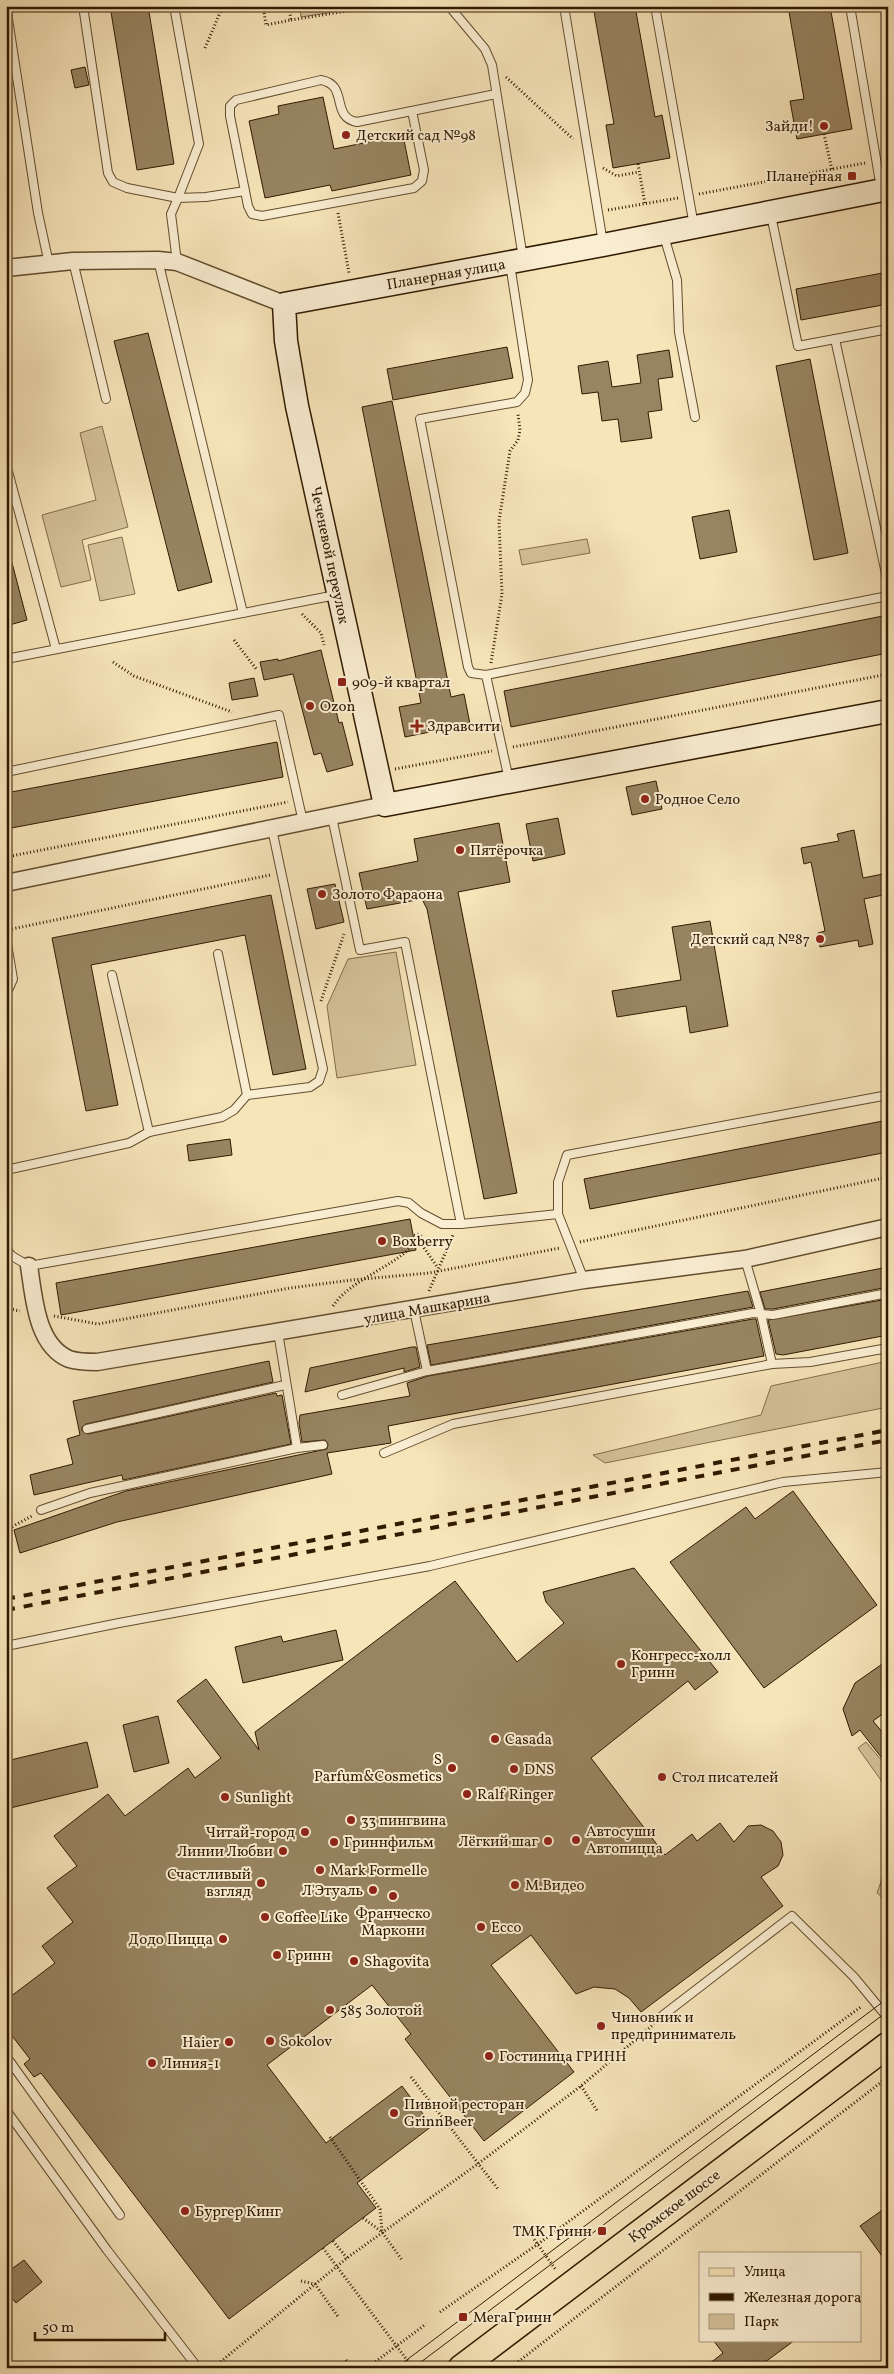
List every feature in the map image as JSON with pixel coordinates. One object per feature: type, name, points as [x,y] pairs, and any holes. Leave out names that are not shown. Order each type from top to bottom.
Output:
[{"type":"main road","name":"Кромское шоссе","points":[[461,2368],[888,2045]]},
{"type":"street","name":"Планерная улица","points":[[284,304],[664,234],[885,189]]},
{"type":"street","points":[[6,268],[73,261],[158,260],[177,262],[284,304]]},
{"type":"street","name":"Чеченевой переулок","points":[[284,304],[286,341],[297,406],[385,805]]},
{"type":"street","points":[[6,883],[509,780],[888,710]]},
{"type":"street","name":"улица Машкарина","points":[[29,1266],[38,1314],[50,1346],[69,1359],[97,1362],[320,1326],[584,1280],[745,1259],[888,1227]]},
{"type":"lane","points":[[6,6],[38,213],[49,264]]},
{"type":"lane","points":[[83,6],[108,173],[113,182],[127,188],[178,198],[206,197],[245,191]]},
{"type":"lane","points":[[174,6],[199,144],[171,214],[177,262]]},
{"type":"lane","points":[[449,6],[485,49],[492,65],[517,261],[528,380],[525,393],[517,402],[420,419],[468,667],[471,673],[486,675],[888,596]]},
{"type":"lane","points":[[564,6],[603,245]]},
{"type":"lane","points":[[655,6],[694,228]]},
{"type":"lane","points":[[850,6],[876,161],[885,189]]},
{"type":"lane","points":[[412,111],[424,170],[422,181],[414,188],[262,216],[252,214],[248,206],[230,116],[230,106],[236,100],[321,80],[330,82],[336,88],[343,114],[349,121],[357,122],[496,94]]},
{"type":"lane","points":[[770,213],[798,346],[888,329]]},
{"type":"lane","points":[[664,234],[677,280],[679,332],[695,417]]},
{"type":"lane","points":[[158,260],[242,613]]},
{"type":"lane","points":[[73,261],[106,400]]},
{"type":"lane","points":[[835,338],[888,583]]},
{"type":"lane","points":[[6,464],[56,649]]},
{"type":"lane","points":[[6,658],[338,594]]},
{"type":"lane","points":[[486,675],[509,780]]},
{"type":"lane","points":[[6,772],[279,716],[303,823]]},
{"type":"lane","points":[[332,817],[360,950],[404,942],[462,1224]]},
{"type":"lane","points":[[6,1170],[129,1144],[150,1132],[222,1117],[234,1110],[247,1095],[310,1088],[319,1080],[323,1069],[272,829]]},
{"type":"lane","points":[[6,938],[13,979],[6,995]]},
{"type":"lane","points":[[218,954],[247,1095]]},
{"type":"lane","points":[[112,975],[150,1132]]},
{"type":"lane","points":[[584,1280],[558,1214],[558,1182],[566,1155],[888,1094]]},
{"type":"lane","points":[[6,1249],[12,1256],[29,1266],[398,1202],[409,1203],[421,1213],[442,1224],[462,1224],[558,1214]]},
{"type":"lane","points":[[745,1259],[761,1314],[772,1364]]},
{"type":"lane","points":[[342,1395],[427,1371],[753,1313],[773,1314],[888,1293]]},
{"type":"lane","points":[[420,1309],[427,1371]]},
{"type":"lane","points":[[278,1332],[298,1448]]},
{"type":"lane","points":[[384,1453],[453,1424],[772,1364],[810,1362],[888,1348]]},
{"type":"lane","points":[[87,1429],[286,1385]]},
{"type":"lane","points":[[41,1510],[90,1493],[298,1448],[323,1445]]},
{"type":"lane","points":[[6,1646],[119,1623],[430,1566],[783,1482],[888,1472]]},
{"type":"lane","points":[[662,2016],[792,1916],[848,1970],[888,2018]]},
{"type":"lane","points":[[6,2056],[120,2215]]},
{"type":"lane","points":[[6,2110],[106,2250],[198,2368]]},
{"type":"path","points":[[205,48],[221,7],[228,10],[237,6]]},
{"type":"path","points":[[263,6],[266,25],[347,11],[346,6]]},
{"type":"path","points":[[289,6],[291,20]]},
{"type":"path","points":[[492,65],[609,174],[617,176],[639,172]]},
{"type":"path","points":[[824,134],[832,170]]},
{"type":"path","points":[[598,212],[876,161]]},
{"type":"path","points":[[638,164],[645,204]]},
{"type":"path","points":[[336,202],[353,291]]},
{"type":"path","points":[[486,675],[490,666],[500,621],[502,594],[499,521],[510,451],[518,440],[520,430],[517,402]]},
{"type":"path","points":[[288,604],[311,621],[321,633],[324,645]]},
{"type":"path","points":[[234,640],[257,670]]},
{"type":"path","points":[[113,662],[134,676],[217,705],[252,721]]},
{"type":"path","points":[[377,772],[888,674]]},
{"type":"path","points":[[6,857],[298,800]]},
{"type":"path","points":[[6,930],[282,873]]},
{"type":"path","points":[[314,1023],[351,908]]},
{"type":"path","points":[[6,1308],[98,1324],[290,1288],[437,1270],[572,1246],[888,1177]]},
{"type":"path","points":[[420,1309],[451,1238],[462,1224]]},
{"type":"path","points":[[320,1326],[336,1303],[353,1287],[386,1267],[418,1242],[437,1270]]},
{"type":"path","points":[[6,1530],[41,1510]]},
{"type":"path","points":[[440,2312],[538,2244],[888,1987]]},
{"type":"path","points":[[212,2368],[347,2258],[479,2163],[581,2086],[646,2033]]},
{"type":"path","points":[[411,2077],[498,2189]]},
{"type":"path","points":[[510,2368],[888,2077]]},
{"type":"path","points":[[581,2086],[598,2112]]},
{"type":"path","points":[[330,2137],[380,2209],[382,2232]]},
{"type":"path","points":[[363,2218],[382,2232],[402,2260]]},
{"type":"path","points":[[526,2228],[556,2271],[549,2276]]},
{"type":"path","points":[[333,2241],[347,2258]]},
{"type":"path","points":[[324,2248],[413,2368]]},
{"type":"path","points":[[301,2281],[315,2284],[339,2318]]},
{"type":"path","points":[[366,2368],[396,2344],[426,2324]]},
{"type":"path","points":[[346,2360],[352,2368]]},
{"type":"path","points":[[219,2363],[219,2368]]},
{"type":"green space","points":[[300,6],[346,6],[347,10],[301,17]]},
{"type":"green space","points":[[102,426],[128,527],[82,540],[91,580],[61,587],[42,515],[96,500],[80,433]]},
{"type":"green space","points":[[122,537],[135,594],[100,601],[88,545]]},
{"type":"green space","points":[[587,539],[590,553],[522,565],[519,550]]},
{"type":"green space","points":[[396,952],[416,1065],[337,1078],[327,1006],[348,959]]},
{"type":"green space","points":[[888,1361],[888,1407],[605,1463],[593,1455],[761,1415],[771,1386]]},
{"type":"green space","points":[[866,1742],[888,1768],[888,1790],[858,1748]]},
{"type":"green space","points":[[888,1862],[888,1902],[877,1893]]},
{"type":"building","points":[[110,6],[148,6],[174,164],[137,170]]},
{"type":"building","points":[[593,6],[635,6],[655,117],[662,115],[670,158],[613,168],[606,125],[614,124]]},
{"type":"building","points":[[788,6],[830,6],[852,129],[797,139],[790,101],[804,99]]},
{"type":"building","points":[[85,67],[89,85],[75,88],[71,70]]},
{"type":"building","points":[[323,97],[334,149],[403,135],[411,175],[332,191],[330,185],[265,198],[249,121],[279,114],[278,106]]},
{"type":"building","points":[[888,272],[888,304],[801,320],[796,289]]},
{"type":"building","points":[[148,333],[212,582],[178,591],[114,341]]},
{"type":"building","points":[[507,347],[513,378],[393,400],[387,369]]},
{"type":"building","points":[[669,350],[673,377],[658,379],[662,410],[648,412],[652,438],[621,442],[618,419],[602,421],[598,392],[582,394],[578,366],[608,361],[612,387],[641,383],[637,355]]},
{"type":"building","points":[[810,359],[848,553],[814,560],[776,366]]},
{"type":"building","points":[[392,401],[451,697],[464,694],[470,724],[405,737],[399,707],[421,703],[362,407]]},
{"type":"building","points":[[729,510],[737,552],[700,559],[692,517]]},
{"type":"building","points":[[11,559],[27,620],[6,626],[6,560]]},
{"type":"building","points":[[888,615],[888,653],[511,727],[504,691]]},
{"type":"building","points":[[321,650],[339,723],[342,722],[353,765],[327,772],[321,753],[314,755],[293,674],[264,680],[260,662],[278,659],[278,661]]},
{"type":"building","points":[[254,678],[258,696],[232,700],[229,683]]},
{"type":"building","points":[[277,742],[283,777],[6,829],[6,793]]},
{"type":"building","points":[[656,781],[662,809],[632,815],[626,787]]},
{"type":"building","points":[[558,818],[565,854],[533,861],[526,824]]},
{"type":"building","points":[[499,823],[510,882],[458,892],[517,1193],[484,1199],[427,909],[422,899],[367,909],[359,873],[418,861],[414,839]]},
{"type":"building","points":[[854,830],[863,878],[888,873],[888,894],[864,899],[873,944],[859,947],[858,940],[820,947],[818,933],[825,931],[811,862],[804,864],[801,848],[839,841],[837,834]]},
{"type":"building","points":[[335,884],[344,922],[316,929],[307,889]]},
{"type":"building","points":[[271,895],[306,1069],[273,1075],[245,935],[91,965],[118,1105],[86,1111],[52,938]]},
{"type":"building","points":[[710,921],[728,1026],[690,1033],[686,1006],[617,1017],[612,991],[681,980],[672,927]]},
{"type":"building","points":[[888,1120],[888,1152],[590,1209],[584,1179]]},
{"type":"building","points":[[230,1139],[232,1155],[189,1161],[187,1145]]},
{"type":"building","points":[[410,1219],[416,1250],[61,1315],[56,1283]]},
{"type":"building","points":[[888,1267],[888,1287],[773,1309],[765,1309],[760,1292]]},
{"type":"building","points":[[748,1291],[753,1307],[431,1365],[427,1345]]},
{"type":"building","points":[[888,1299],[888,1335],[783,1355],[776,1354],[768,1320]]},
{"type":"building","points":[[756,1319],[764,1356],[388,1426],[391,1443],[327,1453],[332,1474],[117,1522],[20,1553],[14,1530],[126,1491],[327,1449],[328,1444],[325,1440],[302,1442],[299,1423],[300,1415],[410,1396],[407,1383],[428,1376]]},
{"type":"building","points":[[416,1347],[420,1367],[404,1372],[404,1368],[305,1392],[310,1368]]},
{"type":"building","points":[[269,1361],[273,1382],[86,1424],[82,1427],[82,1431],[88,1434],[276,1393],[277,1396],[282,1395],[291,1444],[123,1480],[122,1475],[34,1495],[30,1475],[73,1464],[67,1439],[80,1435],[73,1401]]},
{"type":"building","points":[[793,1491],[877,1605],[764,1688],[670,1562],[746,1507],[755,1519]]},
{"type":"building","name":"Гринн","points":[[634,1568],[718,1672],[695,1690],[688,1681],[591,1758],[665,1855],[692,1834],[697,1841],[720,1823],[734,1842],[748,1826],[761,1825],[773,1831],[781,1842],[783,1855],[778,1866],[761,1877],[783,1906],[641,2012],[629,1998],[615,1989],[594,1987],[576,1994],[531,1935],[491,1965],[574,2072],[484,2141],[405,2039],[411,2034],[372,1985],[267,2065],[326,2143],[402,2086],[432,2126],[357,2183],[376,2208],[229,2319],[41,2073],[34,2077],[24,2064],[30,2059],[6,2028],[6,2000],[55,1963],[42,1946],[73,1922],[47,1888],[77,1866],[54,1836],[108,1794],[125,1816],[188,1768],[195,1778],[221,1758],[177,1701],[206,1679],[259,1750],[255,1732],[455,1581],[517,1662],[564,1623],[546,1602],[543,1592]]},
{"type":"building","points":[[336,1630],[343,1660],[243,1683],[235,1647],[281,1636],[283,1642]]},
{"type":"building","points":[[888,1660],[888,1710],[873,1721],[888,1739],[888,1766],[860,1730],[852,1736],[843,1709],[855,1683]]},
{"type":"building","points":[[158,1716],[169,1763],[134,1772],[123,1725]]},
{"type":"building","points":[[87,1742],[98,1787],[6,1809],[6,1761]]},
{"type":"building","points":[[888,2206],[888,2264],[860,2226]]},
{"type":"building","points":[[24,2260],[42,2282],[16,2303],[6,2291],[6,2273]]},
{"type":"building","points":[[715,2342],[792,2342],[757,2368],[704,2368],[723,2353]]},
{"type":"tram line","points":[[396,2368],[888,1998]]},
{"type":"tram line","points":[[413,2368],[888,2011]]},
{"type":"railway","points":[[6,1599],[888,1430]]},
{"type":"railway","points":[[6,1610],[888,1440]]},
{"type":"place","name":"Зайди!","points":[[824,126]]},
{"type":"place","name":"Детский сад №98","points":[[346,135]]},
{"type":"place","name":"Планерная","points":[[852,176]]},
{"type":"place","name":"909-й квартал","points":[[342,682]]},
{"type":"place","name":"Ozon","points":[[310,706]]},
{"type":"place","name":"Здравсити","points":[[417,726]]},
{"type":"place","name":"Родное Село","points":[[645,799]]},
{"type":"place","name":"Пятёрочка","points":[[460,850]]},
{"type":"place","name":"Золото Фараона","points":[[322,894]]},
{"type":"place","name":"Детский сад №87","points":[[820,939]]},
{"type":"place","name":"Boxberry","points":[[382,1241]]},
{"type":"place","name":"Конгресс-холл Гринн","points":[[621,1664]]},
{"type":"place","name":"Casada","points":[[495,1739]]},
{"type":"place","name":"S Parfum&Cosmetics","points":[[452,1768]]},
{"type":"place","name":"DNS","points":[[514,1769]]},
{"type":"place","name":"Стол писателей","points":[[662,1777]]},
{"type":"place","name":"Ralf Ringer","points":[[467,1794]]},
{"type":"place","name":"Sunlight","points":[[225,1797]]},
{"type":"place","name":"33 пингвина","points":[[351,1820]]},
{"type":"place","name":"Читай-город","points":[[305,1832]]},
{"type":"place","name":"Автосуши Автопицца","points":[[576,1840]]},
{"type":"place","name":"Лёгкий шаг","points":[[548,1841]]},
{"type":"place","name":"Гриннфильм","points":[[334,1842]]},
{"type":"place","name":"Линии Любви","points":[[283,1851]]},
{"type":"place","name":"Mark Formelle","points":[[320,1870]]},
{"type":"place","name":"Счастливый взгляд","points":[[261,1883]]},
{"type":"place","name":"М.Видео","points":[[515,1885]]},
{"type":"place","name":"Л'Этуаль","points":[[373,1890]]},
{"type":"place","name":"Франческо Маркони","points":[[393,1896]]},
{"type":"place","name":"Coffee Like","points":[[265,1917]]},
{"type":"place","name":"Ecco","points":[[481,1927]]},
{"type":"place","name":"Додо Пицца","points":[[223,1939]]},
{"type":"place","name":"Гринн","points":[[277,1955]]},
{"type":"place","name":"Shagovita","points":[[354,1961]]},
{"type":"place","name":"585 Золотой","points":[[330,2010]]},
{"type":"place","name":"Чиновник и предприниматель","points":[[601,2026]]},
{"type":"place","name":"Sokolov","points":[[270,2041]]},
{"type":"place","name":"Haier","points":[[229,2042]]},
{"type":"place","name":"Гостиница ГРИНН","points":[[489,2056]]},
{"type":"place","name":"Линия-1","points":[[152,2063]]},
{"type":"place","name":"Пивной ресторан GrinnBeer","points":[[394,2113]]},
{"type":"place","name":"Бургер Кинг","points":[[185,2211]]},
{"type":"place","name":"ТМК Гринн","points":[[602,2231]]},
{"type":"place","name":"МегаГринн","points":[[463,2317]]}]
